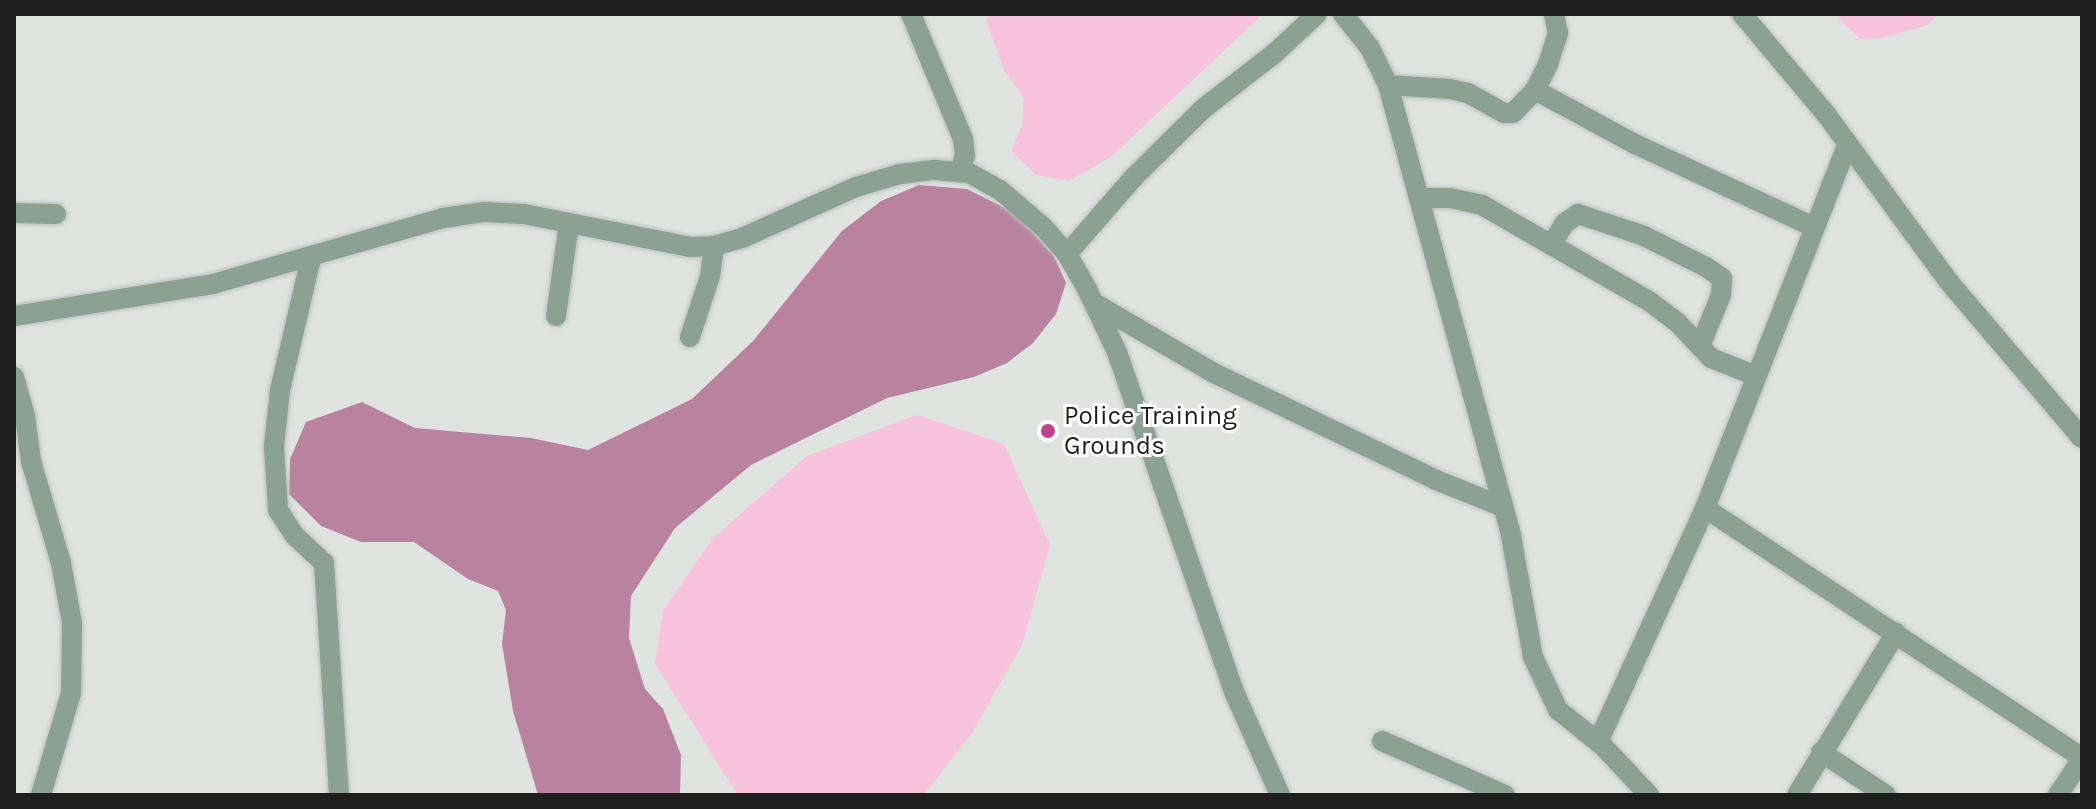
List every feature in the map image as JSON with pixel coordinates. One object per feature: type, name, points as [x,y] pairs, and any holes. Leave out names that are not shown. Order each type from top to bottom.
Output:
[{"type":"street","points":[[911,14],[963,139],[965,155],[960,172]]},
{"type":"street","points":[[1067,254],[1134,177],[1204,108],[1275,53],[1317,14]]},
{"type":"street","points":[[1343,14],[1370,48],[1388,85],[1503,507],[1533,657],[1558,710],[1598,742],[1649,795]]},
{"type":"street","points":[[1388,85],[1468,93],[1509,114],[1520,109],[1535,90],[1558,33],[1554,14]]},
{"type":"street","points":[[1742,14],[1826,114],[1949,282],[2082,438]]},
{"type":"street","points":[[1535,90],[1622,137],[1814,227]]},
{"type":"street","points":[[1598,742],[1705,508],[1847,146]]},
{"type":"street","points":[[14,316],[188,289],[311,258],[428,222],[473,213],[503,212],[671,244],[714,246],[742,238],[856,187],[900,174],[934,170],[960,172],[1000,190],[1067,254],[1094,303],[1117,352],[1235,694],[1280,795]]},
{"type":"street","points":[[1420,198],[1450,198],[1482,205],[1649,301],[1711,358],[1756,376]]},
{"type":"street","points":[[14,213],[56,214]]},
{"type":"street","points":[[1551,245],[1565,223],[1578,214],[1644,236],[1722,278],[1721,295],[1700,346]]},
{"type":"street","points":[[556,316],[569,224]]},
{"type":"street","points":[[690,337],[710,276],[714,246]]},
{"type":"street","points":[[311,258],[280,390],[274,446],[278,510],[294,535],[324,563],[339,795]]},
{"type":"street","points":[[1094,303],[1214,373],[1436,480],[1503,507]]},
{"type":"street","points":[[14,377],[25,416],[31,461],[61,563],[72,623],[71,693],[41,795]]},
{"type":"street","points":[[1705,508],[2082,758],[2058,795]]},
{"type":"street","points":[[1797,795],[1896,633]]},
{"type":"street","points":[[1382,741],[1505,795]]},
{"type":"street","points":[[1821,752],[1886,795]]},
{"type":"shaded area","points":[[991,14],[1263,14],[1111,157],[1069,181],[1036,175],[1011,151],[1022,126],[1024,98],[1004,70],[986,21]]},
{"type":"shaded area","points":[[1834,14],[1938,14],[1928,25],[1883,38],[1860,39]]},
{"type":"shaded area","points":[[919,185],[967,189],[1015,213],[1054,256],[1066,283],[1056,314],[1033,343],[1007,363],[974,377],[887,398],[751,465],[675,528],[631,596],[629,638],[645,689],[663,709],[681,755],[680,795],[538,795],[513,711],[502,644],[506,610],[498,591],[468,579],[414,542],[361,542],[321,526],[289,494],[290,459],[306,422],[362,402],[415,428],[531,438],[588,450],[692,399],[753,341],[842,231],[881,201]]},
{"type":"shaded area","points":[[917,415],[1004,444],[1050,545],[1022,645],[972,733],[924,795],[738,795],[655,664],[663,611],[712,539],[807,456]]},
{"type":"place","name":"Police Training Grounds","points":[[1048,431]]}]
